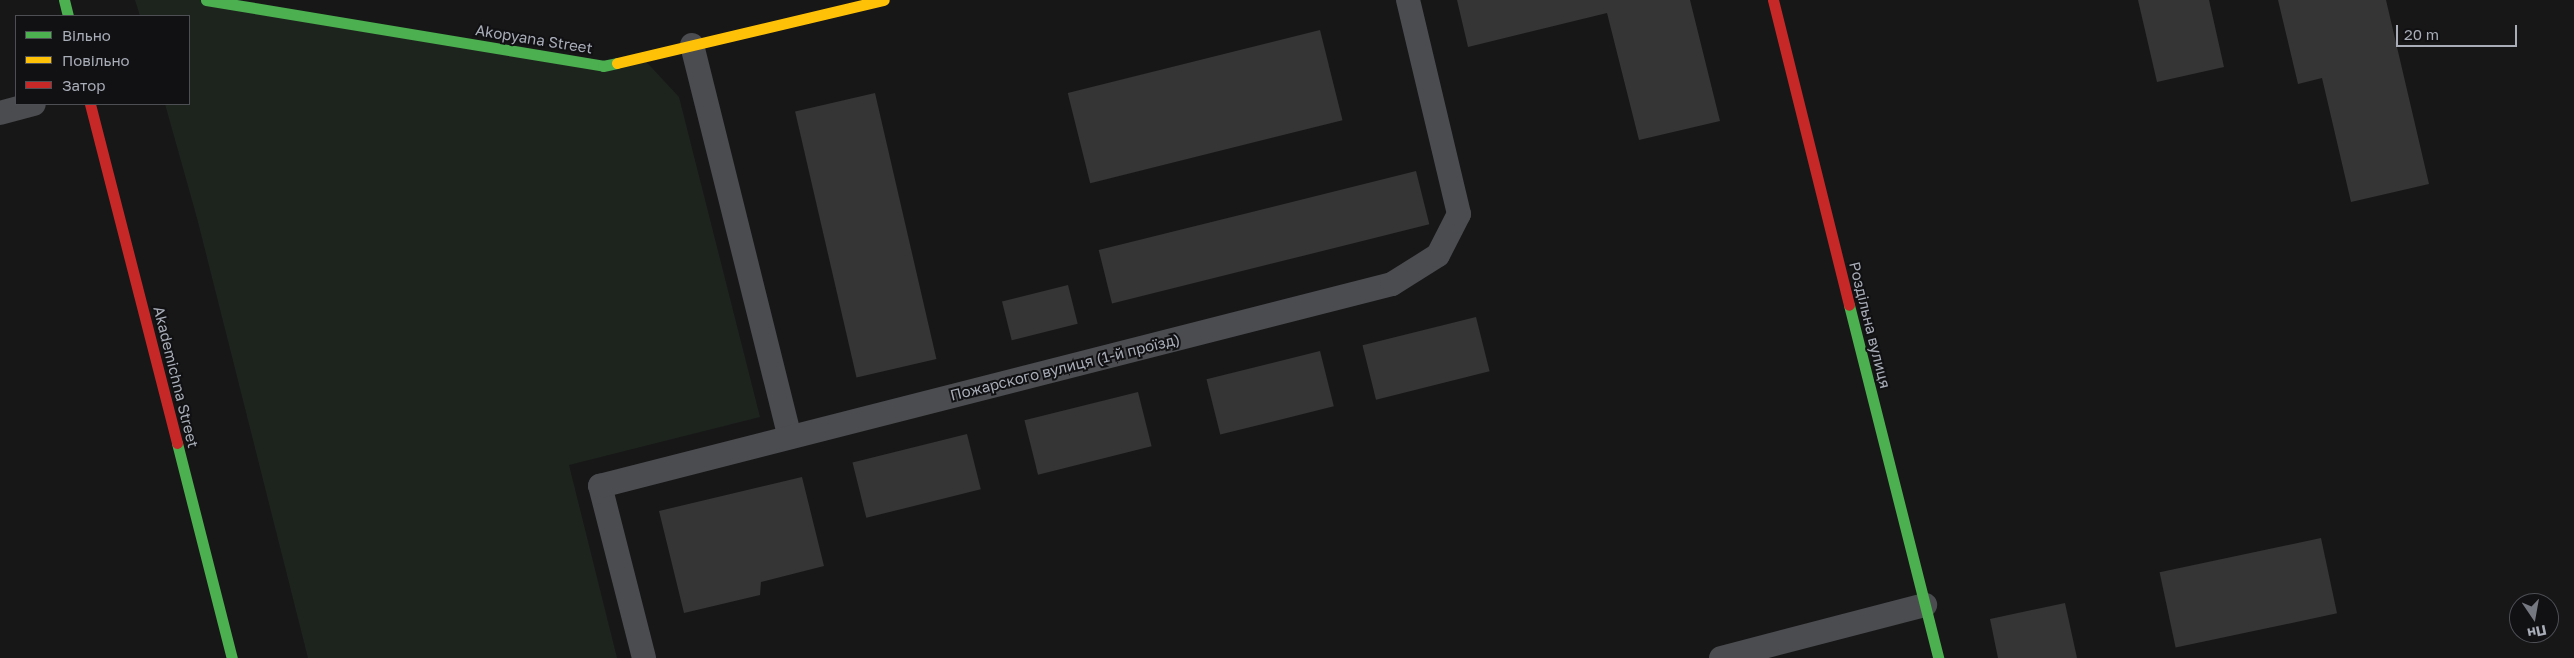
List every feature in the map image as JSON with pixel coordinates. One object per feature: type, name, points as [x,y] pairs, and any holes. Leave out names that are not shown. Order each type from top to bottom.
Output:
[{"type":"street","points":[[64,0],[68,15]]},
{"type":"street","name":"Akopyana Street","points":[[206,0],[603,66],[884,0]]},
{"type":"street","name":"Роздільна вулиця","points":[[1773,0],[1938,658]]},
{"type":"street","name":"Akademichna Street","points":[[90,105],[232,658]]},
{"type":"lane","name":"Пожарского вулиця (1-й проїзд)","points":[[644,658],[600,486],[1392,284],[1438,255],[1460,214],[1408,0]]},
{"type":"lane","points":[[692,45],[790,437]]},
{"type":"lane","points":[[0,113],[30,105]]},
{"type":"lane","points":[[1720,658],[1925,605]]},
{"type":"shaded area","points":[[135,0],[227,0],[603,61],[638,53],[679,97],[760,417],[569,465],[617,658],[308,658],[197,218],[165,105],[190,105],[190,15],[140,15]]},
{"type":"building","points":[[1457,0],[1690,0],[1720,121],[1639,140],[1607,13],[1468,47]]},
{"type":"building","points":[[2138,0],[2209,0],[2224,67],[2157,82]]},
{"type":"building","points":[[2278,0],[2386,0],[2429,184],[2351,202],[2322,78],[2298,84]]},
{"type":"building","points":[[1320,30],[1342,120],[1090,183],[1068,93]]},
{"type":"building","points":[[875,93],[936,359],[857,377],[795,111]]},
{"type":"building","points":[[1416,171],[1429,224],[1112,303],[1099,250]]},
{"type":"building","points":[[1068,285],[1078,324],[1012,340],[1002,301]]},
{"type":"building","points":[[1476,317],[1490,371],[1376,400],[1362,345]]},
{"type":"building","points":[[1320,351],[1334,406],[1220,435],[1206,379]]},
{"type":"building","points":[[1138,392],[1152,446],[1038,475],[1024,420]]},
{"type":"building","points":[[967,434],[981,489],[866,518],[853,463]]},
{"type":"building","points":[[802,477],[824,566],[761,582],[760,595],[684,613],[659,511]]},
{"type":"building","points":[[2321,538],[2337,613],[2176,648],[2160,572]]},
{"type":"building","points":[[2065,603],[2077,658],[1998,658],[1990,619]]},
{"type":"traffic: fast","points":[[64,0],[68,15]]},
{"type":"traffic: fast","points":[[206,0],[603,66],[617,63]]},
{"type":"traffic: fast","points":[[1849,305],[1938,658]]},
{"type":"traffic: fast","points":[[177,443],[232,658]]},
{"type":"traffic: slow","points":[[617,63],[884,0]]},
{"type":"traffic: jam","points":[[1773,0],[1849,305]]},
{"type":"traffic: jam","points":[[90,105],[177,443]]}]
